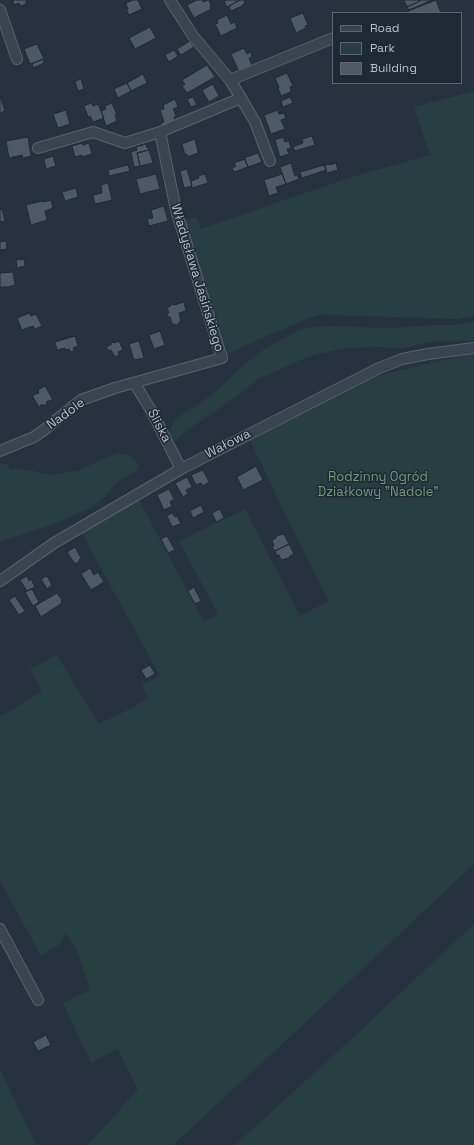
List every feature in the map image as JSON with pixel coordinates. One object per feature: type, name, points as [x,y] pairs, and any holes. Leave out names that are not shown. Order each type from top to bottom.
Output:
[{"type":"street","points":[[170,0],[193,36],[230,80],[254,122],[270,161]]},
{"type":"street","points":[[0,10],[17,59]]},
{"type":"street","points":[[230,80],[332,38]]},
{"type":"street","points":[[38,148],[93,132],[125,143],[160,132],[241,98]]},
{"type":"street","name":"Władysława Jasińskiego","points":[[135,384],[222,358],[176,210],[160,132]]},
{"type":"street","name":"Wałowa","points":[[0,581],[54,543],[181,469],[377,369],[402,359],[474,348]]},
{"type":"street","name":"Nadole","points":[[0,451],[34,437],[81,400],[115,388],[135,384]]},
{"type":"street","name":"Śliska","points":[[135,384],[152,412],[181,469]]},
{"type":"street","points":[[0,929],[38,1000]]},
{"type":"green space","points":[[474,91],[474,316],[460,319],[322,314],[262,338],[228,354],[184,221],[196,217],[201,229],[348,178],[430,155],[414,107]]},
{"type":"green space","points":[[474,322],[474,340],[428,342],[404,348],[345,348],[307,357],[259,379],[186,431],[175,441],[169,434],[173,422],[181,415],[207,398],[260,352],[299,330],[331,326],[389,328],[454,325]]},
{"type":"green space","name":"Rodzinny Ogród Działkowy \"Nadole\"","points":[[474,353],[474,864],[173,1145],[88,1145],[138,1089],[117,1049],[91,1063],[63,1003],[90,990],[76,948],[65,933],[60,944],[41,956],[0,881],[0,717],[42,691],[30,670],[56,654],[99,724],[132,708],[148,698],[142,685],[160,676],[81,532],[138,498],[204,622],[218,614],[179,541],[245,509],[300,616],[329,601],[249,438],[376,376]]},
{"type":"green space","points":[[117,453],[129,455],[136,461],[139,468],[115,484],[105,497],[89,509],[51,525],[0,542],[0,464],[9,466],[9,470],[16,468],[52,475],[77,471]]},
{"type":"green space","points":[[474,924],[474,1145],[235,1145],[346,1044]]},
{"type":"green space","points":[[0,1070],[37,1145],[0,1145]]},
{"type":"building","points":[[13,0],[29,0],[26,1],[26,4],[21,6],[19,3],[14,5]]},
{"type":"building","points":[[133,0],[138,0],[142,9],[129,15],[126,9],[128,9],[126,4],[124,4]]},
{"type":"building","points":[[197,0],[203,0],[203,2],[209,0],[211,9],[194,18],[187,5]]},
{"type":"building","points":[[240,0],[227,7],[224,1]]},
{"type":"building","points":[[240,0],[244,0],[245,3],[231,11],[229,6]]},
{"type":"building","points":[[404,0],[420,0],[420,1],[407,7]]},
{"type":"building","points":[[420,0],[432,0],[409,10],[407,7]]},
{"type":"building","points":[[436,0],[441,12],[406,12]]},
{"type":"building","points":[[303,13],[308,25],[305,26],[306,28],[296,33],[290,18]]},
{"type":"building","points":[[227,15],[231,24],[235,22],[237,28],[221,36],[215,24],[218,23],[217,20]]},
{"type":"building","points":[[150,27],[156,38],[135,49],[129,38]]},
{"type":"building","points":[[190,41],[194,47],[181,55],[177,49]]},
{"type":"building","points":[[37,44],[44,59],[30,64],[24,49]]},
{"type":"building","points":[[244,48],[247,54],[251,52],[252,57],[249,58],[252,66],[239,72],[231,54]]},
{"type":"building","points":[[174,50],[178,56],[169,62],[165,55]]},
{"type":"building","points":[[43,59],[44,63],[33,68],[32,64]]},
{"type":"building","points":[[207,65],[215,77],[187,93],[182,86],[185,84],[182,80]]},
{"type":"building","points":[[287,73],[293,86],[290,87],[291,92],[281,96],[275,78]]},
{"type":"building","points":[[143,74],[147,83],[131,91],[127,83]]},
{"type":"building","points":[[81,79],[84,89],[78,91],[75,81]]},
{"type":"building","points":[[127,83],[131,91],[118,98],[114,89]]},
{"type":"building","points":[[213,84],[219,96],[209,102],[202,90]]},
{"type":"building","points":[[0,95],[5,111],[0,113]]},
{"type":"building","points":[[193,97],[197,105],[191,107],[187,99]]},
{"type":"building","points":[[290,97],[293,103],[283,107],[281,101]]},
{"type":"building","points":[[175,99],[178,107],[173,109],[176,116],[174,117],[176,125],[163,129],[161,123],[164,122],[160,110],[164,109],[163,105]]},
{"type":"building","points":[[91,103],[93,106],[98,104],[104,118],[93,122],[90,116],[88,117],[84,106]]},
{"type":"building","points":[[112,103],[117,115],[115,115],[117,121],[106,126],[101,111],[106,109],[105,106]]},
{"type":"building","points":[[66,110],[70,124],[58,128],[53,114]]},
{"type":"building","points":[[278,110],[279,114],[284,113],[286,118],[281,120],[285,129],[271,134],[264,115]]},
{"type":"building","points":[[312,136],[315,145],[295,151],[293,147],[303,143],[302,139]]},
{"type":"building","points":[[28,137],[31,156],[23,158],[22,155],[9,158],[6,141]]},
{"type":"building","points":[[283,137],[285,142],[289,141],[291,148],[287,149],[289,154],[280,157],[275,140]]},
{"type":"building","points":[[195,139],[198,152],[200,152],[188,157],[187,154],[185,155],[182,144]]},
{"type":"building","points":[[82,143],[83,145],[89,143],[92,154],[82,157],[82,155],[75,157],[72,146]]},
{"type":"building","points":[[146,144],[147,148],[149,147],[149,150],[137,153],[140,166],[134,167],[131,152],[137,150],[136,147]]},
{"type":"building","points":[[149,150],[153,163],[140,166],[137,153]]},
{"type":"building","points":[[258,153],[262,162],[248,167],[244,158]]},
{"type":"building","points":[[53,156],[56,166],[46,169],[44,159]]},
{"type":"building","points":[[245,159],[248,167],[234,172],[232,168],[236,166],[234,163]]},
{"type":"building","points":[[291,163],[295,176],[297,175],[299,179],[286,184],[280,167]]},
{"type":"building","points":[[336,163],[338,170],[327,173],[325,165]]},
{"type":"building","points":[[128,165],[130,171],[109,176],[108,170]]},
{"type":"building","points":[[324,165],[326,170],[302,178],[300,172]]},
{"type":"building","points":[[187,169],[192,186],[184,188],[180,171]]},
{"type":"building","points":[[156,174],[160,189],[140,194],[136,179]]},
{"type":"building","points":[[205,174],[208,183],[192,188],[191,181],[199,178],[198,176]]},
{"type":"building","points":[[282,174],[286,184],[276,187],[278,193],[269,196],[264,180]]},
{"type":"building","points":[[108,183],[112,200],[95,204],[93,195],[102,193],[101,185]]},
{"type":"building","points":[[76,188],[78,197],[65,201],[62,192]]},
{"type":"building","points":[[51,200],[53,208],[45,211],[47,220],[31,225],[26,205]]},
{"type":"building","points":[[164,206],[168,221],[149,226],[147,219],[153,218],[151,210]]},
{"type":"building","points":[[0,209],[2,209],[5,221],[0,222]]},
{"type":"building","points":[[6,241],[7,249],[0,250],[0,242]]},
{"type":"building","points":[[24,259],[25,266],[17,268],[16,260]]},
{"type":"building","points":[[13,272],[15,285],[0,287],[0,273]]},
{"type":"building","points":[[184,302],[186,311],[179,313],[181,322],[176,325],[172,324],[170,317],[168,317],[167,313],[169,313],[167,308],[173,304]]},
{"type":"building","points":[[30,313],[31,316],[36,314],[42,326],[35,329],[33,326],[22,330],[17,318]]},
{"type":"building","points":[[160,331],[165,345],[154,349],[149,335]]},
{"type":"building","points":[[75,336],[78,346],[73,348],[74,351],[70,352],[69,349],[65,350],[65,348],[57,350],[55,342]]},
{"type":"building","points":[[119,341],[123,350],[118,352],[119,355],[115,357],[111,350],[109,351],[106,347],[113,342]]},
{"type":"building","points":[[139,341],[144,358],[134,360],[129,344]]},
{"type":"building","points":[[45,386],[52,400],[46,402],[48,403],[43,406],[42,404],[39,407],[33,395],[39,393],[38,390]]},
{"type":"building","points":[[256,466],[263,480],[243,490],[237,477]]},
{"type":"building","points":[[203,470],[209,482],[203,486],[201,483],[196,485],[191,475]]},
{"type":"building","points":[[187,477],[192,487],[186,490],[188,494],[183,497],[175,483]]},
{"type":"building","points":[[169,489],[174,499],[170,502],[172,506],[164,510],[157,495]]},
{"type":"building","points":[[201,505],[204,512],[193,518],[190,511]]},
{"type":"building","points":[[220,509],[224,518],[216,522],[212,513]]},
{"type":"building","points":[[172,513],[175,517],[177,516],[182,523],[172,527],[167,516]]},
{"type":"building","points":[[284,534],[289,544],[275,551],[272,547],[274,546],[272,540],[276,538],[276,536]]},
{"type":"building","points":[[167,536],[175,550],[168,553],[161,539]]},
{"type":"building","points":[[289,544],[294,554],[289,558],[281,560],[275,551]]},
{"type":"building","points":[[75,547],[81,558],[79,560],[80,561],[75,564],[67,552]]},
{"type":"building","points":[[90,568],[94,575],[98,572],[104,582],[91,590],[81,574]]},
{"type":"building","points":[[27,576],[29,581],[31,579],[35,587],[27,591],[20,580]]},
{"type":"building","points":[[47,576],[52,585],[47,589],[41,579]]},
{"type":"building","points":[[194,587],[201,601],[195,604],[188,591]]},
{"type":"building","points":[[32,589],[39,602],[33,606],[25,592]]},
{"type":"building","points":[[57,593],[62,600],[62,603],[41,617],[35,606]]},
{"type":"building","points":[[15,596],[25,611],[19,615],[9,600]]},
{"type":"building","points":[[150,665],[155,674],[146,679],[141,670]]},
{"type":"building","points":[[46,1035],[51,1045],[38,1051],[33,1042]]}]
